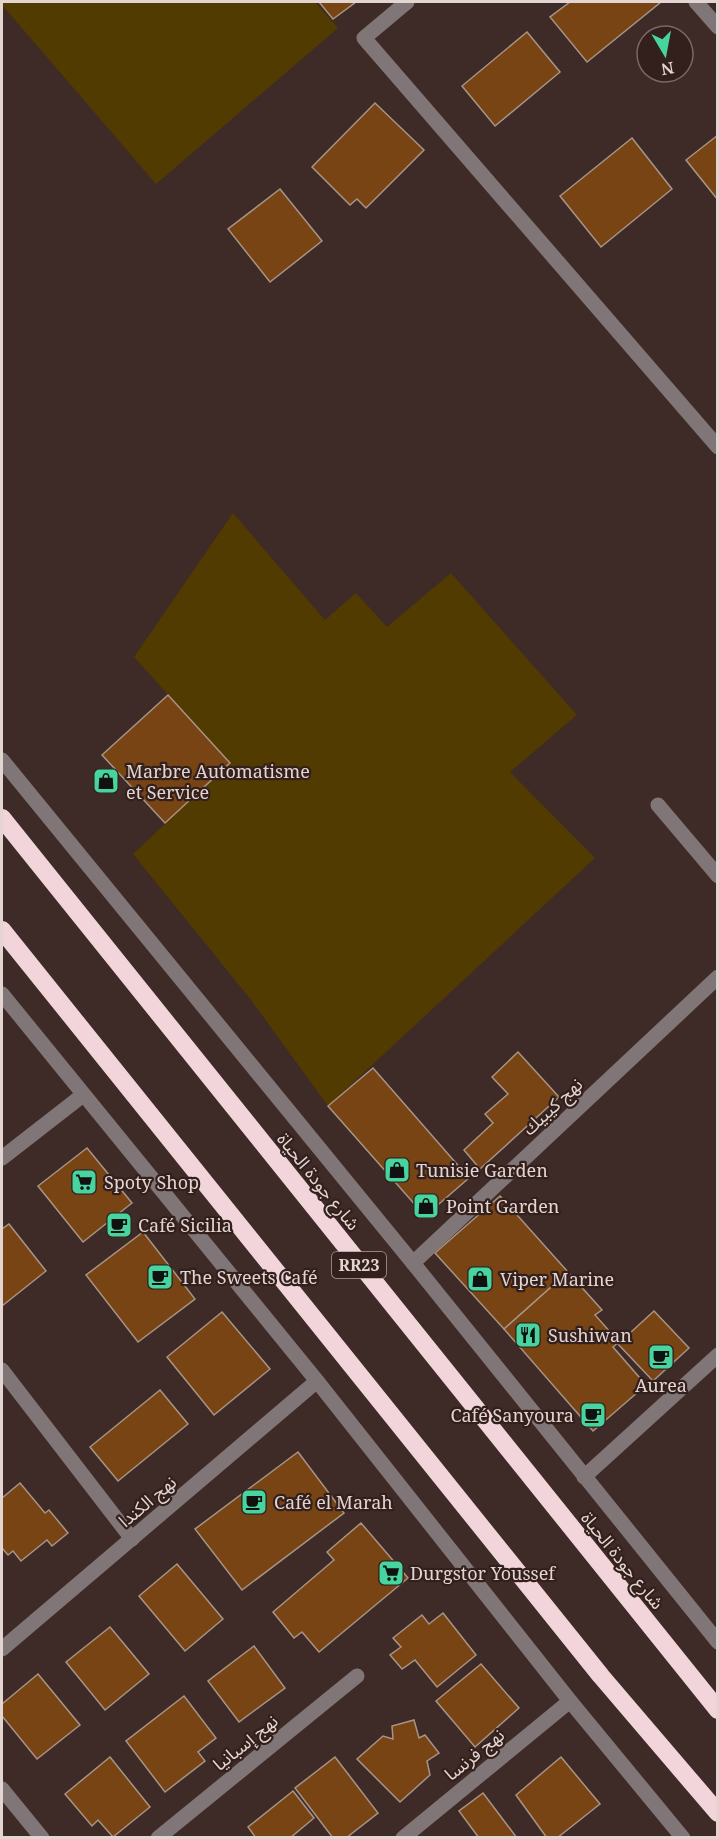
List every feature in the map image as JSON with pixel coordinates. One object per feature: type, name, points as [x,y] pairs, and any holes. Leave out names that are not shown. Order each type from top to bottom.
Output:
[{"type":"highway","name":"شارع جودة الحياة","points":[[2,818],[717,1710]]},
{"type":"highway","points":[[2,930],[601,1676],[717,1813]]},
{"type":"street","points":[[407,2],[364,38],[717,447]]},
{"type":"street","points":[[696,2],[717,27]]},
{"type":"street","points":[[2,760],[414,1263],[717,1642]]},
{"type":"street","points":[[658,805],[717,876]]},
{"type":"street","name":"نهج كيبيك","points":[[414,1263],[717,977]]},
{"type":"street","points":[[2,994],[317,1381],[570,1701],[683,1838]]},
{"type":"street","points":[[2,1158],[83,1095]]},
{"type":"street","points":[[584,1477],[717,1355]]},
{"type":"street","points":[[2,1370],[132,1539]]},
{"type":"street","name":"نهج الكندا","points":[[2,1649],[317,1381]]},
{"type":"street","name":"نهج إسبانيا","points":[[158,1838],[357,1676]]},
{"type":"street","name":"نهج فرنسا","points":[[403,1838],[570,1701]]},
{"type":"street","points":[[2,1789],[42,1838]]},
{"type":"shaded area","points":[[2,2],[315,2],[338,28],[156,184],[2,5]]},
{"type":"shaded area","points":[[233,513],[325,620],[356,593],[387,627],[451,573],[577,715],[510,772],[595,858],[328,1106],[251,1000],[133,854],[230,763],[134,657]]},
{"type":"building","points":[[319,2],[356,2],[333,19]]},
{"type":"building","points":[[570,2],[661,2],[587,62],[550,17]]},
{"type":"building","points":[[527,32],[560,72],[495,126],[462,86]]},
{"type":"building","points":[[375,103],[424,150],[366,208],[357,199],[350,205],[312,167]]},
{"type":"building","points":[[718,135],[718,200],[686,160]]},
{"type":"building","points":[[632,138],[672,189],[601,247],[560,196]]},
{"type":"building","points":[[280,189],[322,241],[270,282],[228,229]]},
{"type":"building","points":[[168,695],[230,763],[165,823],[102,755]]},
{"type":"building","points":[[518,1052],[559,1097],[480,1169],[464,1150],[493,1123],[485,1114],[508,1094],[492,1077]]},
{"type":"building","points":[[373,1068],[469,1178],[425,1216],[328,1106]]},
{"type":"building","points":[[87,1148],[132,1203],[83,1242],[38,1186]]},
{"type":"building","points":[[500,1196],[568,1272],[504,1329],[435,1253]]},
{"type":"building","points":[[9,1224],[46,1271],[2,1306],[2,1229]]},
{"type":"building","points":[[143,1232],[195,1299],[138,1342],[86,1275]]},
{"type":"building","points":[[568,1272],[602,1310],[595,1315],[619,1342],[613,1347],[646,1385],[593,1431],[504,1329]]},
{"type":"building","points":[[654,1311],[689,1348],[653,1381],[618,1344]]},
{"type":"building","points":[[222,1312],[270,1369],[214,1415],[167,1357]]},
{"type":"building","points":[[160,1390],[188,1424],[118,1481],[90,1447]]},
{"type":"building","points":[[298,1452],[344,1513],[242,1590],[195,1529]]},
{"type":"building","points":[[20,1483],[45,1513],[49,1510],[68,1533],[52,1546],[47,1540],[21,1561],[13,1551],[8,1555],[2,1548],[2,1498]]},
{"type":"building","points":[[361,1523],[408,1578],[319,1652],[302,1632],[294,1638],[273,1612],[334,1560],[327,1552]]},
{"type":"building","points":[[177,1564],[223,1619],[185,1651],[139,1596]]},
{"type":"building","points":[[443,1613],[476,1655],[437,1687],[415,1660],[402,1669],[390,1655],[401,1647],[393,1638],[422,1615],[429,1624]]},
{"type":"building","points":[[110,1627],[149,1674],[105,1710],[66,1662]]},
{"type":"building","points":[[254,1646],[285,1688],[239,1722],[208,1681]]},
{"type":"building","points":[[481,1664],[519,1708],[475,1747],[436,1701]]},
{"type":"building","points":[[38,1674],[80,1725],[37,1759],[2,1716],[2,1704]]},
{"type":"building","points":[[184,1696],[216,1738],[198,1752],[205,1761],[165,1792],[126,1741]]},
{"type":"building","points":[[414,1720],[419,1738],[425,1735],[439,1753],[427,1761],[430,1775],[400,1802],[357,1759],[383,1736],[393,1739],[392,1726]]},
{"type":"building","points":[[110,1757],[150,1807],[113,1837],[98,1820],[92,1826],[65,1794]]},
{"type":"building","points":[[335,1757],[378,1813],[346,1838],[333,1838],[295,1788]]},
{"type":"building","points":[[561,1757],[600,1804],[557,1838],[547,1838],[516,1795]]},
{"type":"building","points":[[293,1791],[314,1818],[290,1838],[256,1838],[248,1827]]},
{"type":"building","points":[[483,1793],[517,1838],[479,1838],[459,1811]]},
{"type":"place","name":"Marbre Automatisme et Service","points":[[106,781]]},
{"type":"place","name":"Tunisie Garden","points":[[397,1170]]},
{"type":"place","name":"Spoty Shop","points":[[84,1182]]},
{"type":"place","name":"Point Garden","points":[[426,1206]]},
{"type":"place","name":"Café Sicilia","points":[[119,1225]]},
{"type":"place","name":"The Sweets Café","points":[[160,1277]]},
{"type":"place","name":"Viper Marine","points":[[480,1279]]},
{"type":"place","name":"Sushiwan","points":[[528,1335]]},
{"type":"place","name":"Aurea","points":[[661,1357]]},
{"type":"place","name":"Café Sanyoura","points":[[593,1415]]},
{"type":"place","name":"Café el Marah","points":[[254,1502]]},
{"type":"place","name":"Durgstor Youssef","points":[[391,1573]]}]
